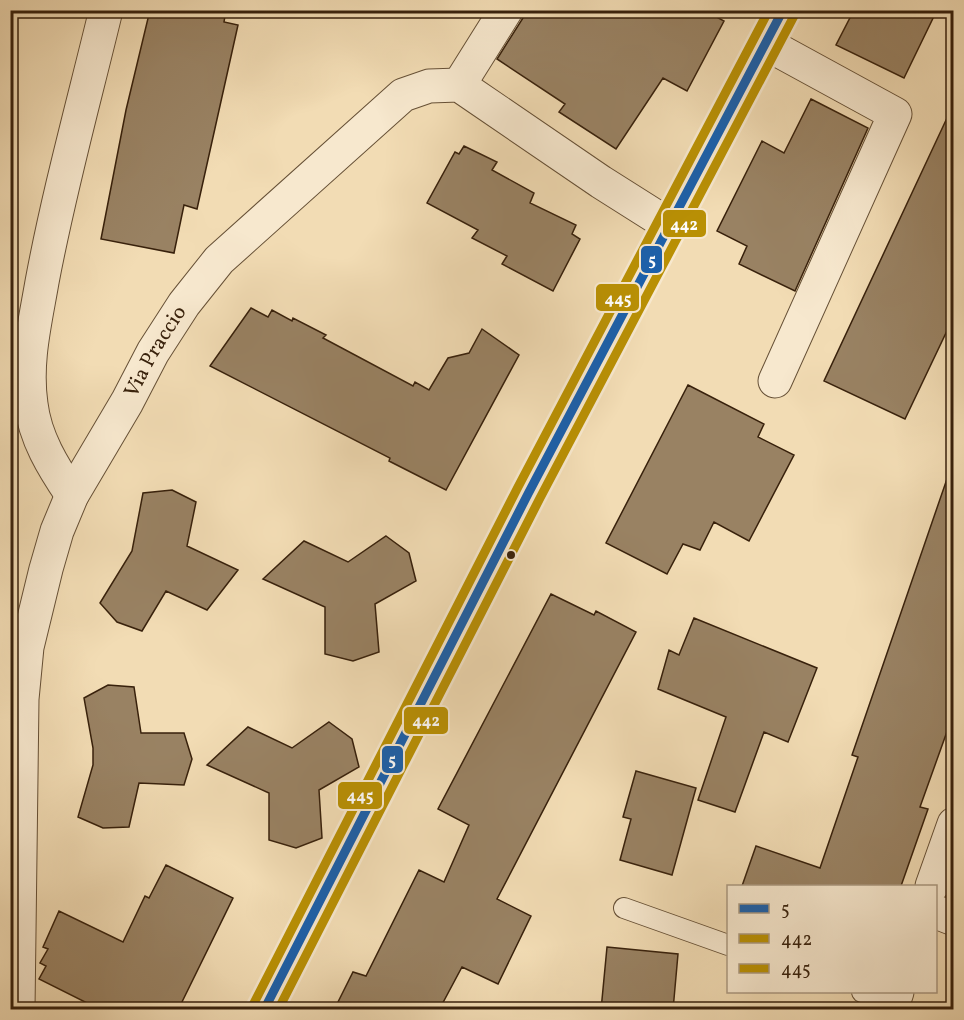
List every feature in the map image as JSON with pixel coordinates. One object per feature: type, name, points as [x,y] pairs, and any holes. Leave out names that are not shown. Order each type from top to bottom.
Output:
[{"type":"main road","points":[[264,1010],[669,225],[783,10]]},
{"type":"street","points":[[72,495],[55,470],[40,440],[31,405],[28,357],[48,248],[106,10]]},
{"type":"street","points":[[506,10],[459,85],[601,183],[669,225]]},
{"type":"street","points":[[765,43],[895,114],[775,381]]},
{"type":"street","name":"Via Praccio","points":[[18,1010],[21,699],[27,647],[46,569],[57,531],[72,495],[127,402],[153,352],[184,304],[219,260],[403,95],[429,86],[459,85]]},
{"type":"street","points":[[932,885],[954,824]]},
{"type":"street","points":[[937,912],[954,919]]},
{"type":"lane","points":[[624,908],[727,944]]},
{"type":"lane","points":[[866,993],[894,1001]]},
{"type":"building","points":[[150,10],[226,10],[224,22],[238,25],[197,209],[184,205],[174,253],[101,239],[126,110]]},
{"type":"building","points":[[528,10],[704,10],[724,21],[687,91],[663,78],[616,149],[559,112],[565,104],[497,59]]},
{"type":"building","points":[[854,10],[937,10],[904,78],[836,45]]},
{"type":"building","points":[[811,99],[868,128],[795,291],[739,264],[747,246],[717,231],[762,141],[784,153]]},
{"type":"building","points":[[954,103],[954,316],[905,419],[824,381]]},
{"type":"building","points":[[464,146],[497,162],[492,170],[534,193],[530,203],[576,225],[572,234],[580,239],[553,291],[502,264],[507,256],[472,238],[478,230],[427,203],[455,152],[459,154]]},
{"type":"building","points":[[251,308],[268,317],[272,310],[292,321],[293,318],[326,335],[323,338],[413,386],[415,382],[429,390],[448,358],[469,353],[482,329],[519,355],[446,490],[389,461],[390,458],[210,366]]},
{"type":"building","points":[[688,385],[764,424],[758,437],[794,455],[749,541],[714,522],[700,550],[683,544],[667,574],[606,543]]},
{"type":"building","points":[[949,473],[954,474],[954,712],[920,807],[928,809],[901,885],[742,885],[756,846],[820,868],[858,757],[852,755]]},
{"type":"building","points":[[172,490],[196,502],[187,546],[238,570],[207,610],[166,591],[142,631],[117,622],[100,603],[132,551],[143,493]]},
{"type":"building","points":[[386,536],[409,553],[416,581],[375,604],[379,652],[353,661],[325,654],[325,607],[263,579],[304,541],[348,562]]},
{"type":"building","points":[[551,594],[594,615],[596,611],[636,632],[497,899],[531,916],[498,984],[462,967],[439,1010],[334,1010],[353,972],[366,976],[419,870],[444,882],[469,825],[438,809]]},
{"type":"building","points":[[694,618],[817,668],[788,742],[764,732],[735,812],[698,800],[726,717],[658,689],[669,650],[679,655]]},
{"type":"building","points":[[108,685],[134,687],[141,733],[184,733],[192,759],[184,785],[139,783],[129,827],[103,828],[78,817],[93,765],[93,748],[84,698]]},
{"type":"building","points":[[329,722],[352,739],[359,767],[319,790],[322,838],[296,848],[269,840],[269,793],[207,765],[248,727],[292,748]]},
{"type":"building","points":[[636,771],[696,788],[672,875],[620,860],[631,819],[623,817]]},
{"type":"building","points":[[166,865],[233,898],[178,1010],[101,1010],[39,979],[46,966],[40,963],[48,949],[43,947],[59,911],[123,942],[145,896],[149,898]]},
{"type":"building","points":[[607,947],[678,954],[673,1010],[601,1010]]},
{"type":"transit line","name":"445","points":[[253,1005],[518,487],[769,10]]},
{"type":"transit line","name":"5","points":[[264,1010],[529,492],[783,10]]},
{"type":"transit line","name":"442","points":[[278,1010],[540,498],[794,16]]}]
